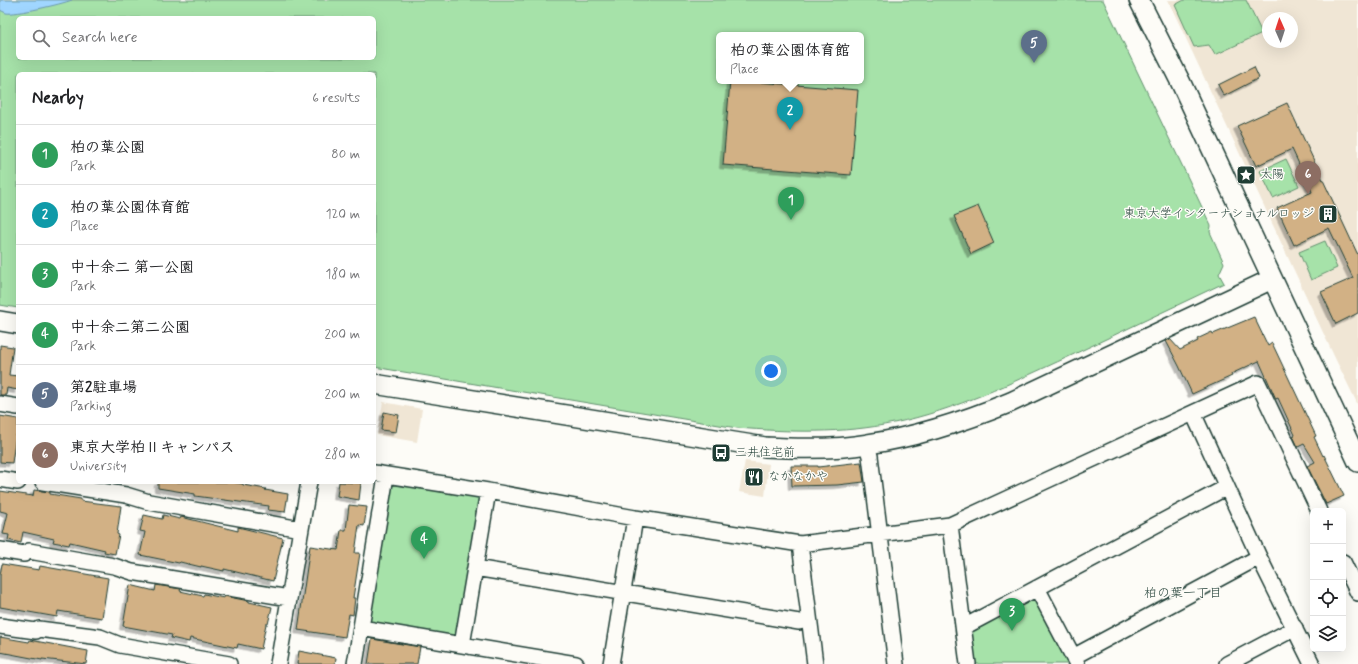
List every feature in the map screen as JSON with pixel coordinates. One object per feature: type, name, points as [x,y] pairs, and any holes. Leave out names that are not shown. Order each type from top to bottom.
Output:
[{"type":"street","points":[[1139,0],[1180,81],[1358,462]]},
{"type":"street","points":[[376,384],[765,447],[827,448],[867,444],[930,431],[988,412],[1272,279]]},
{"type":"street","points":[[0,321],[16,324]]},
{"type":"street","points":[[355,664],[361,628],[380,474],[488,491],[635,518],[800,544],[950,525],[1258,383],[1318,508]]},
{"type":"street","points":[[0,404],[16,407]]},
{"type":"street","points":[[1193,413],[1259,557],[1312,664]]},
{"type":"street","points":[[867,444],[870,456],[896,664]]},
{"type":"street","points":[[0,479],[16,482]]},
{"type":"street","points":[[56,484],[126,495],[149,502],[301,529]]},
{"type":"street","points":[[278,664],[309,484]]},
{"type":"street","points":[[964,627],[1226,487]]},
{"type":"street","points":[[462,645],[488,491]]},
{"type":"street","points":[[611,664],[635,518]]},
{"type":"street","points":[[950,525],[968,664]]},
{"type":"street","points":[[800,544],[815,664]]},
{"type":"street","points":[[0,550],[24,554],[29,551],[114,566],[132,572],[289,598]]},
{"type":"street","points":[[1037,588],[1075,661],[1259,557]]},
{"type":"street","points":[[475,568],[623,594],[799,622],[809,620]]},
{"type":"street","points":[[1346,568],[1358,593]]},
{"type":"street","points":[[0,626],[36,631],[39,628],[100,637],[120,645],[230,664]]},
{"type":"street","points":[[361,628],[576,664]]},
{"type":"street","points":[[1227,664],[1295,628]]},
{"type":"shaded area","points":[[1168,0],[1358,0],[1358,405],[1334,356]]},
{"type":"shaded area","points":[[383,402],[422,409],[417,442],[377,435]]},
{"type":"shaded area","points":[[745,461],[769,464],[765,496],[739,492]]},
{"type":"green space","points":[[0,0],[1103,0],[1211,226],[1210,232],[1224,263],[1219,274],[1224,283],[1068,357],[983,395],[939,411],[894,423],[855,429],[796,431],[737,428],[376,367],[376,72],[16,72],[16,308],[0,305]]},
{"type":"green space","points":[[1184,0],[1246,0],[1262,33],[1215,55],[1209,45],[1194,47],[1175,5]]},
{"type":"green space","points":[[1286,159],[1299,186],[1273,198],[1260,171]]},
{"type":"green space","points":[[1325,241],[1337,268],[1311,280],[1299,252]]},
{"type":"green space","points":[[395,482],[477,495],[481,501],[458,632],[454,637],[370,623],[367,618],[389,486]]},
{"type":"green space","points":[[1030,597],[1036,600],[1070,664],[974,664],[970,634],[973,627]]},
{"type":"water","points":[[0,0],[72,0],[39,9],[6,13],[0,10]]},
{"type":"building","points":[[1254,67],[1259,78],[1224,96],[1218,85]]},
{"type":"building","points":[[730,84],[783,84],[858,90],[851,175],[723,165]]},
{"type":"building","name":"東京大学インターナショナルロッジ","points":[[1287,103],[1358,255],[1358,313],[1336,324],[1321,292],[1353,278],[1329,228],[1294,245],[1277,208],[1312,192],[1292,149],[1256,166],[1237,126]]},
{"type":"building","points":[[978,206],[994,243],[971,254],[954,216]]},
{"type":"building","points":[[1254,317],[1268,346],[1272,343],[1316,436],[1314,437],[1344,496],[1326,504],[1307,466],[1315,462],[1304,444],[1298,447],[1293,436],[1295,435],[1278,398],[1276,399],[1259,361],[1231,374],[1232,376],[1192,394],[1166,341],[1170,339],[1180,350],[1198,341],[1197,339],[1212,332],[1213,334]]},
{"type":"building","points":[[0,345],[13,347],[9,375],[16,376],[16,390],[7,388],[6,395],[0,395]]},
{"type":"building","points":[[384,412],[399,415],[396,432],[381,430]]},
{"type":"building","points":[[0,416],[16,419],[16,435],[12,463],[0,462]]},
{"type":"building","points":[[861,462],[864,482],[837,485],[792,486],[791,466],[818,467]]},
{"type":"building","points":[[158,484],[243,484],[288,494],[285,512],[268,510],[269,506],[195,496],[195,494],[158,488]]},
{"type":"building","points":[[339,484],[361,484],[359,500],[337,496]]},
{"type":"building","points":[[34,490],[81,499],[81,501],[121,506],[117,534],[119,535],[115,554],[104,552],[105,550],[70,542],[69,545],[53,542],[54,539],[23,532],[21,543],[8,540],[9,535],[3,534],[8,513],[0,511],[0,491],[33,496]]},
{"type":"building","points":[[349,505],[367,507],[364,526],[359,525],[355,553],[360,553],[353,598],[355,598],[353,615],[349,614],[345,637],[298,630],[310,546],[338,550],[341,530],[346,530]]},
{"type":"building","points":[[144,515],[162,519],[163,515],[180,519],[181,517],[238,531],[238,527],[283,538],[273,581],[224,569],[224,571],[140,555],[145,532],[140,531]]},
{"type":"building","points":[[2,564],[39,570],[40,566],[108,578],[102,618],[58,611],[57,617],[0,607],[0,575]]},
{"type":"building","points":[[130,585],[155,591],[156,585],[181,589],[180,591],[203,596],[204,594],[224,598],[224,596],[272,607],[268,624],[266,624],[261,649],[238,644],[237,648],[190,638],[189,642],[171,638],[172,635],[123,626]]},
{"type":"building","points":[[0,637],[29,642],[30,640],[88,651],[86,664],[42,660],[0,652]]},
{"type":"building","points":[[372,639],[420,647],[417,664],[368,664]]},
{"type":"building","points":[[299,651],[336,658],[335,664],[297,664]]},
{"type":"place","name":"第2駐車場","points":[[1034,63]]},
{"type":"place","name":"柏の葉公園体育館","points":[[790,130]]},
{"type":"place","name":"太陽","points":[[1246,175]]},
{"type":"place","name":"東京大学柏Ⅱキャンパス","points":[[1308,194]]},
{"type":"place","name":"東京大学インターナショナルロッジ","points":[[1328,214]]},
{"type":"place","name":"柏の葉公園","points":[[791,220]]},
{"type":"place","name":"三井住宅前","points":[[721,453]]},
{"type":"place","name":"なかなかや","points":[[754,477]]},
{"type":"place","name":"中十余二第二公園","points":[[424,559]]},
{"type":"place","name":"中十余二 第一公園","points":[[1012,631]]},
{"type":"district","name":"柏の葉一丁目","points":[[1183,593]]}]
